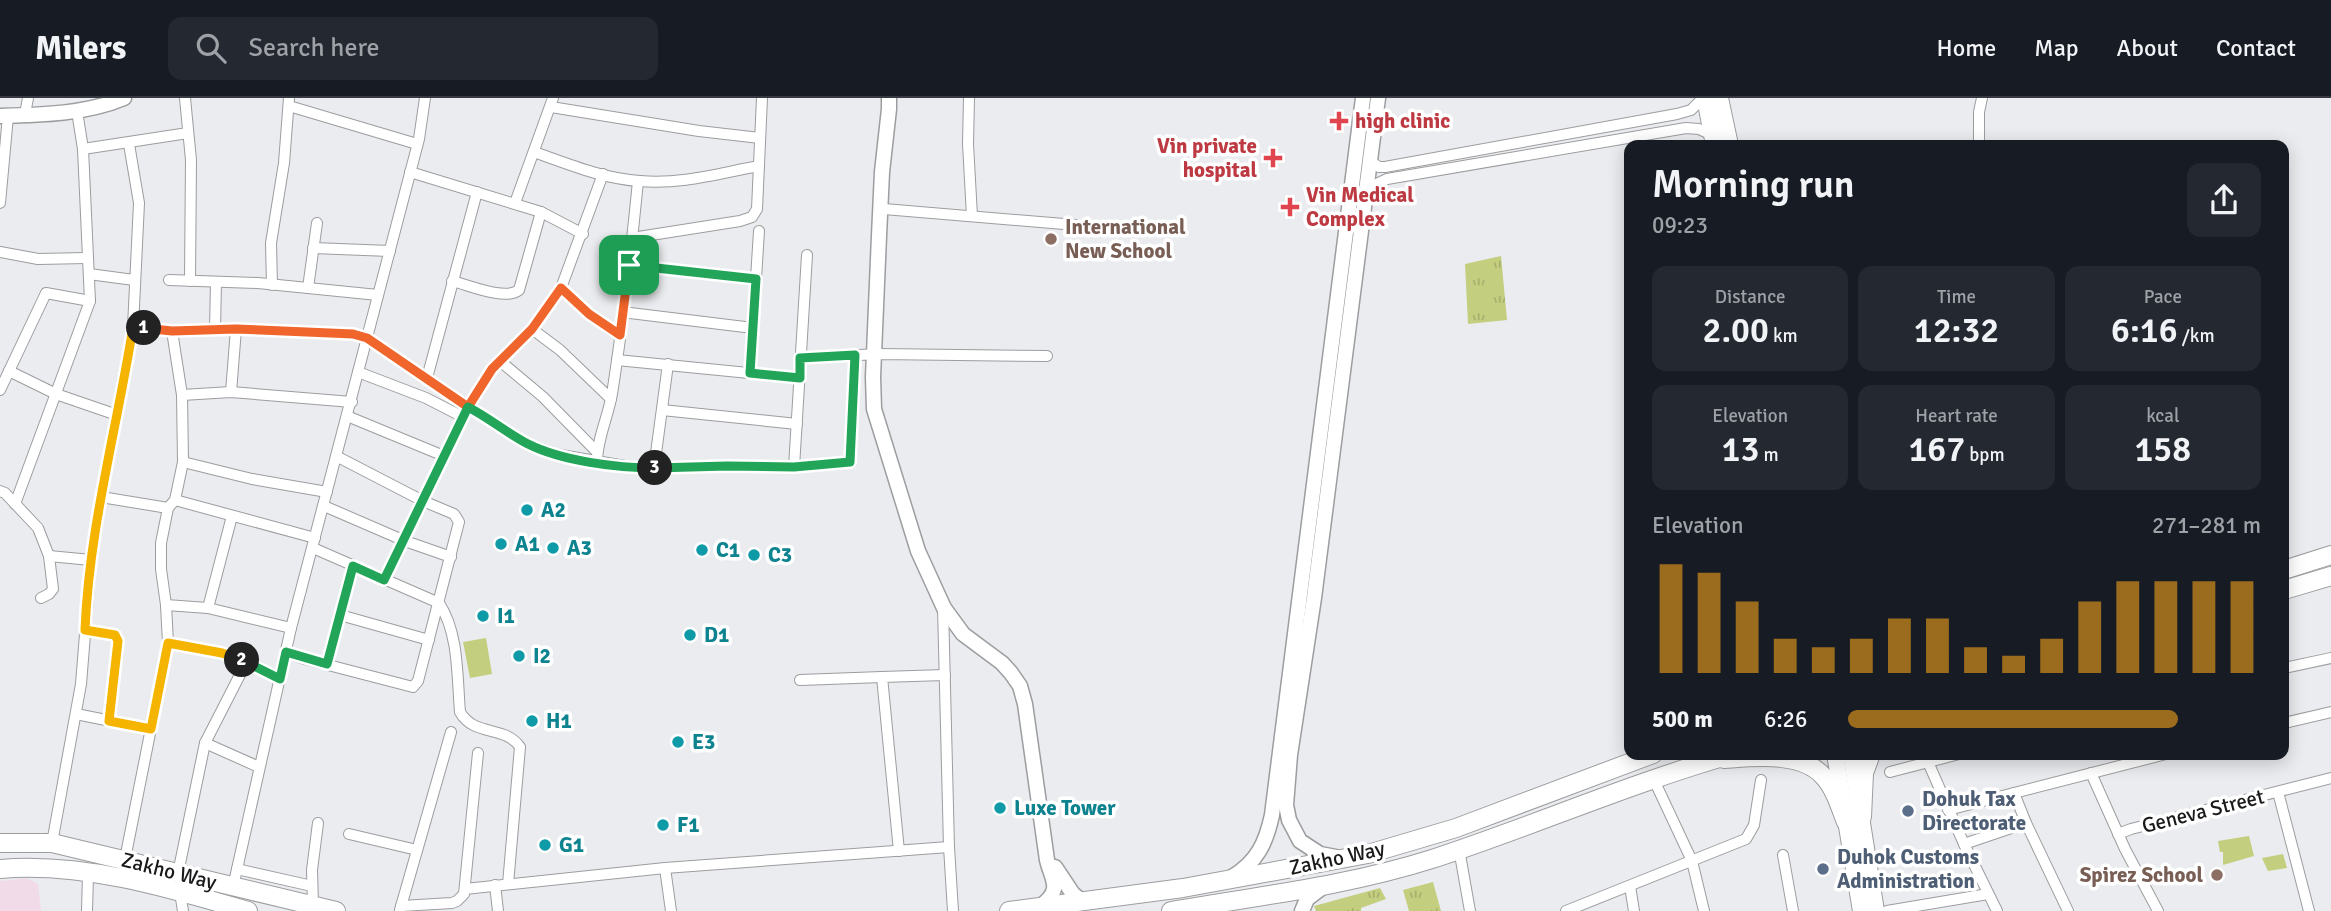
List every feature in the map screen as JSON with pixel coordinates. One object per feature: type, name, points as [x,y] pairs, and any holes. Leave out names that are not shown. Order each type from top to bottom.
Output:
[{"type":"highway","points":[[2289,568],[2331,555]]},
{"type":"highway","points":[[2289,589],[2331,576]]},
{"type":"highway","name":"Zakho Way","points":[[1009,911],[1182,888],[1368,854],[1456,828],[1637,760]]},
{"type":"highway","name":"Zakho Way","points":[[1171,911],[1348,882],[1430,859],[1713,760]]},
{"type":"highway","points":[[1785,760],[1816,769],[1854,819]]},
{"type":"highway","points":[[1854,819],[1869,760]]},
{"type":"highway","name":"Zakho Way","points":[[0,843],[52,843],[178,873],[235,878],[336,911]]},
{"type":"highway","name":"Zakho Way","points":[[0,869],[34,866],[140,881],[248,911]]},
{"type":"main road","points":[[1704,98],[1713,140]]},
{"type":"main road","points":[[1720,98],[1729,140]]},
{"type":"main road","points":[[1837,760],[1876,911]]},
{"type":"main road","points":[[1851,760],[1861,911]]},
{"type":"street","points":[[24,114],[28,98]]},
{"type":"street","points":[[0,203],[4,116],[76,111],[124,98]]},
{"type":"street","points":[[185,98],[191,160],[190,281]]},
{"type":"street","points":[[312,886],[235,878],[291,628],[410,173],[425,98]]},
{"type":"street","points":[[632,238],[752,217],[757,209],[762,98]]},
{"type":"street","points":[[889,98],[879,236],[879,404],[923,546],[938,583],[959,620],[1007,658],[1025,682],[1030,699],[1051,855],[1059,874],[1061,889]]},
{"type":"street","points":[[900,98],[896,110],[884,209],[877,354],[873,377],[874,409],[918,551],[943,607],[954,624],[1002,663],[1020,686],[1026,704],[1046,860],[1061,889],[1082,901]]},
{"type":"street","points":[[969,98],[968,144],[972,216]]},
{"type":"street","points":[[1344,858],[1320,854],[1300,841],[1289,820],[1286,804],[1286,753],[1299,598],[1325,454],[1354,233],[1363,98]]},
{"type":"street","points":[[1354,233],[1366,189],[1378,98]]},
{"type":"street","points":[[1370,161],[1379,167],[1385,167],[1677,114],[1690,110],[1704,98]]},
{"type":"street","points":[[1973,98],[1979,113]]},
{"type":"street","points":[[1979,140],[1982,98]]},
{"type":"street","points":[[272,285],[271,243],[284,163],[289,102],[417,144]]},
{"type":"street","points":[[515,203],[552,103],[699,131],[760,138]]},
{"type":"street","points":[[1690,110],[1698,118],[1692,128]]},
{"type":"street","points":[[15,504],[90,301],[83,149],[76,111]]},
{"type":"street","points":[[1366,189],[1387,179],[1692,128],[1713,140]]},
{"type":"street","points":[[83,149],[188,133]]},
{"type":"street","points":[[52,843],[76,714],[91,560],[133,327],[139,203],[129,144]]},
{"type":"street","points":[[534,152],[603,174],[638,181],[696,178],[759,166]]},
{"type":"street","points":[[1385,167],[1383,174],[1387,179]]},
{"type":"street","points":[[410,173],[541,212],[583,234]]},
{"type":"street","points":[[384,580],[468,407],[492,369],[532,329],[561,288],[603,174]]},
{"type":"street","points":[[597,457],[617,360],[638,181]]},
{"type":"street","points":[[427,378],[477,192]]},
{"type":"street","points":[[884,209],[1076,225]]},
{"type":"street","points":[[452,281],[504,295],[514,294],[519,290],[541,212]]},
{"type":"street","points":[[308,288],[317,223]]},
{"type":"street","points":[[750,373],[759,231]]},
{"type":"street","points":[[313,248],[390,251]]},
{"type":"street","points":[[0,251],[38,259],[87,258]]},
{"type":"street","points":[[794,467],[807,255]]},
{"type":"street","points":[[629,265],[756,279]]},
{"type":"street","points":[[89,274],[134,280]]},
{"type":"street","points":[[169,280],[272,285],[378,295]]},
{"type":"street","points":[[215,330],[216,282]]},
{"type":"street","points":[[561,288],[589,314],[620,335]]},
{"type":"street","points":[[0,390],[46,293],[90,301]]},
{"type":"street","points":[[622,312],[753,328]]},
{"type":"street","points":[[133,327],[172,331],[236,329],[353,334],[367,338],[528,444],[555,454],[597,457],[654,468],[794,467],[850,462],[855,355]]},
{"type":"street","points":[[231,393],[236,329]]},
{"type":"street","points":[[532,329],[560,350],[611,398]]},
{"type":"street","points":[[124,859],[168,643],[161,543],[183,462],[183,395],[172,331]]},
{"type":"street","points":[[800,358],[877,354],[1047,356]]},
{"type":"street","points":[[617,360],[800,378]]},
{"type":"street","points":[[500,361],[543,397],[597,457]]},
{"type":"street","points":[[654,468],[668,364]]},
{"type":"street","points":[[9,371],[56,394],[117,415]]},
{"type":"street","points":[[358,372],[426,398],[463,417]]},
{"type":"street","points":[[183,395],[231,393],[352,402]]},
{"type":"street","points":[[662,411],[797,424]]},
{"type":"street","points":[[346,416],[444,456]]},
{"type":"street","points":[[1228,880],[1246,869],[1259,854],[1267,835],[1286,753],[1314,602],[1325,454]]},
{"type":"street","points":[[286,652],[414,687],[418,681],[460,522],[454,514],[336,456]]},
{"type":"street","points":[[183,462],[252,479],[327,492]]},
{"type":"street","points":[[0,491],[38,528],[49,556],[53,589],[41,598]]},
{"type":"street","points":[[101,497],[172,504],[232,516],[314,543],[353,566],[439,603],[445,612],[453,640],[460,712],[472,726],[506,735],[520,747],[508,884]]},
{"type":"street","points":[[324,506],[405,541],[451,557]]},
{"type":"street","points":[[208,608],[232,516]]},
{"type":"street","points":[[49,556],[91,560]]},
{"type":"street","points":[[327,664],[353,566]]},
{"type":"street","points":[[1299,598],[1314,602]]},
{"type":"street","points":[[166,605],[208,608],[291,628]]},
{"type":"street","points":[[943,607],[953,911]]},
{"type":"street","points":[[340,615],[429,640]]},
{"type":"street","points":[[85,630],[115,635],[118,641],[109,721]]},
{"type":"street","points":[[168,643],[222,653],[247,661],[280,679]]},
{"type":"street","points":[[2289,667],[2331,658]]},
{"type":"street","points":[[178,873],[205,743],[247,661]]},
{"type":"street","points":[[800,680],[945,675]]},
{"type":"street","points":[[882,677],[899,851]]},
{"type":"street","points":[[2289,722],[2331,712]]},
{"type":"street","points":[[76,714],[151,729]]},
{"type":"street","points":[[450,732],[400,908],[452,903],[461,898],[478,753]]},
{"type":"street","points":[[205,743],[259,768]]},
{"type":"street","points":[[1890,772],[1936,760]]},
{"type":"street","points":[[1948,810],[2142,760]]},
{"type":"street","points":[[1928,762],[1997,911]]},
{"type":"street","points":[[2091,773],[2118,834]]},
{"type":"street","name":"Geneva Street","points":[[2154,910],[2118,834],[2331,778]]},
{"type":"street","points":[[1654,780],[1692,861],[1704,911]]},
{"type":"street","points":[[1569,911],[1746,839],[1754,825],[1761,780]]},
{"type":"street","points":[[2278,792],[2309,911]]},
{"type":"street","points":[[2014,793],[2068,911]]},
{"type":"street","points":[[1964,844],[2026,823]]},
{"type":"street","points":[[313,905],[313,854],[318,824]]},
{"type":"street","points":[[349,834],[417,850]]},
{"type":"street","points":[[464,889],[665,867],[949,847]]},
{"type":"street","points":[[1459,849],[1470,911]]},
{"type":"street","points":[[1783,855],[1793,911]]},
{"type":"street","points":[[665,867],[671,911]]},
{"type":"street","points":[[87,911],[88,874]]},
{"type":"street","points":[[495,885],[498,911]]},
{"type":"street","points":[[1273,894],[1287,899],[1301,911],[1311,893],[1324,886]]},
{"type":"street","points":[[1630,886],[1634,911]]},
{"type":"street","points":[[1041,906],[1061,889]]},
{"type":"street","points":[[180,891],[183,911]]},
{"type":"street","points":[[1887,911],[1988,894]]},
{"type":"shaded area","points":[[27,878],[38,884],[41,911],[0,911],[0,881]]},
{"type":"green space","points":[[1501,256],[1507,320],[1468,324],[1465,264]]},
{"type":"green space","points":[[486,638],[492,674],[470,678],[463,642]]},
{"type":"green space","points":[[2249,836],[2254,856],[2223,865],[2223,852],[2220,852],[2218,841]]},
{"type":"green space","points":[[2283,854],[2287,868],[2268,871],[2262,858]]},
{"type":"green space","points":[[1433,882],[1441,911],[1409,911],[1403,890]]},
{"type":"green space","points":[[1380,888],[1386,899],[1361,908],[1361,911],[1316,911],[1314,906]]},
{"type":"place","name":"high clinic","points":[[1339,121]]},
{"type":"place","name":"Vin private hospital","points":[[1273,158]]},
{"type":"place","name":"Vin Medical Complex","points":[[1290,207]]},
{"type":"place","name":"International New School","points":[[1051,239]]},
{"type":"place","name":"A2","points":[[527,510]]},
{"type":"place","name":"A1","points":[[501,544]]},
{"type":"place","name":"A3","points":[[553,548]]},
{"type":"place","name":"C1","points":[[702,550]]},
{"type":"place","name":"C3","points":[[754,555]]},
{"type":"place","name":"I1","points":[[483,616]]},
{"type":"place","name":"D1","points":[[690,635]]},
{"type":"place","name":"I2","points":[[519,656]]},
{"type":"place","name":"H1","points":[[532,721]]},
{"type":"place","name":"E3","points":[[678,742]]},
{"type":"place","name":"Luxe Tower","points":[[1000,808]]},
{"type":"place","name":"Dohuk Tax Directorate","points":[[1908,811]]},
{"type":"place","name":"F1","points":[[663,825]]},
{"type":"place","name":"G1","points":[[545,845]]},
{"type":"place","name":"Duhok Customs Administration","points":[[1823,869]]},
{"type":"place","name":"Spirez School","points":[[2217,875]]},
{"type":"route","points":[[629,265],[620,335],[589,314],[561,288],[532,329],[492,369],[468,407],[367,338],[353,334],[236,329],[172,331],[133,327],[108,458],[86,597],[85,630],[115,635],[118,641],[109,721],[151,729],[168,643],[222,653],[247,661],[280,679],[286,652],[327,664],[353,566],[384,580],[468,407],[528,444],[555,454],[638,468],[794,467],[850,462],[855,355],[800,358],[800,378],[750,373],[756,279],[629,265]]}]
